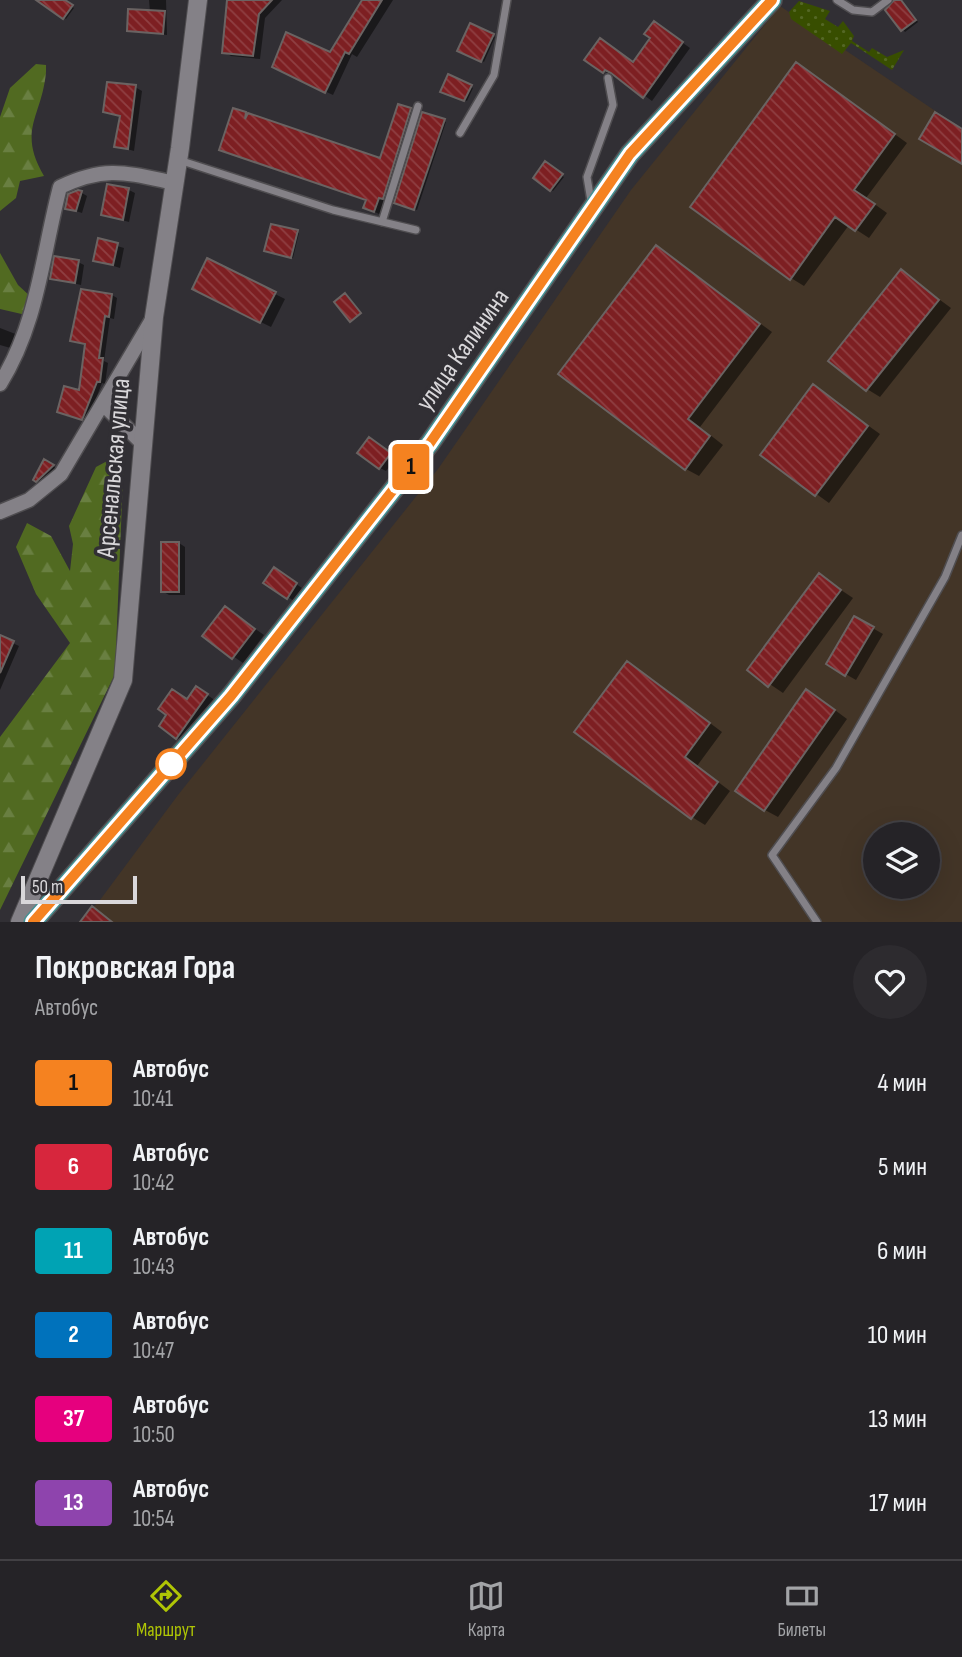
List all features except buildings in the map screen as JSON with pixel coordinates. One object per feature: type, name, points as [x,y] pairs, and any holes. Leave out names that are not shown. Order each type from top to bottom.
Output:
[{"type":"main road","name":"улица Калинина","points":[[33,922],[231,696],[430,443],[630,154],[772,0]]},
{"type":"street","name":"Арсенальская улица","points":[[20,922],[123,680],[154,317],[179,159],[198,0]]},
{"type":"street","points":[[0,384],[17,357],[31,322],[44,250],[60,187],[86,174],[120,171],[175,183]]},
{"type":"street","points":[[0,512],[29,500],[61,474],[154,317]]},
{"type":"street","points":[[104,405],[142,443]]},
{"type":"lane","points":[[460,133],[494,75],[507,0]]},
{"type":"lane","points":[[837,0],[853,10],[872,12],[888,0]]},
{"type":"lane","points":[[592,208],[587,177],[613,105],[608,78]]},
{"type":"lane","points":[[382,222],[418,106]]},
{"type":"lane","points":[[179,159],[333,210],[416,230]]},
{"type":"lane","points":[[817,922],[772,855],[836,768],[945,577],[962,535]]},
{"type":"shaded area","points":[[780,6],[962,129],[962,922],[80,922],[438,469],[631,190]]},
{"type":"green space","points":[[799,1],[830,11],[825,19],[838,27],[843,21],[854,36],[852,41],[869,52],[872,48],[887,57],[904,50],[892,70],[851,43],[842,54],[791,19],[789,12]]},
{"type":"green space","points":[[36,64],[46,65],[46,72],[33,124],[32,147],[44,176],[20,181],[16,198],[0,211],[0,117],[10,88]]},
{"type":"green space","points":[[0,253],[18,285],[31,297],[26,315],[0,309]]},
{"type":"green space","points":[[124,452],[115,674],[0,910],[0,737],[70,643],[36,594],[16,547],[27,523],[51,536],[70,571],[73,544],[69,526],[96,467]]},
{"type":"bus line","name":"1","points":[[33,922],[231,696],[430,443],[630,154],[772,0]]}]
